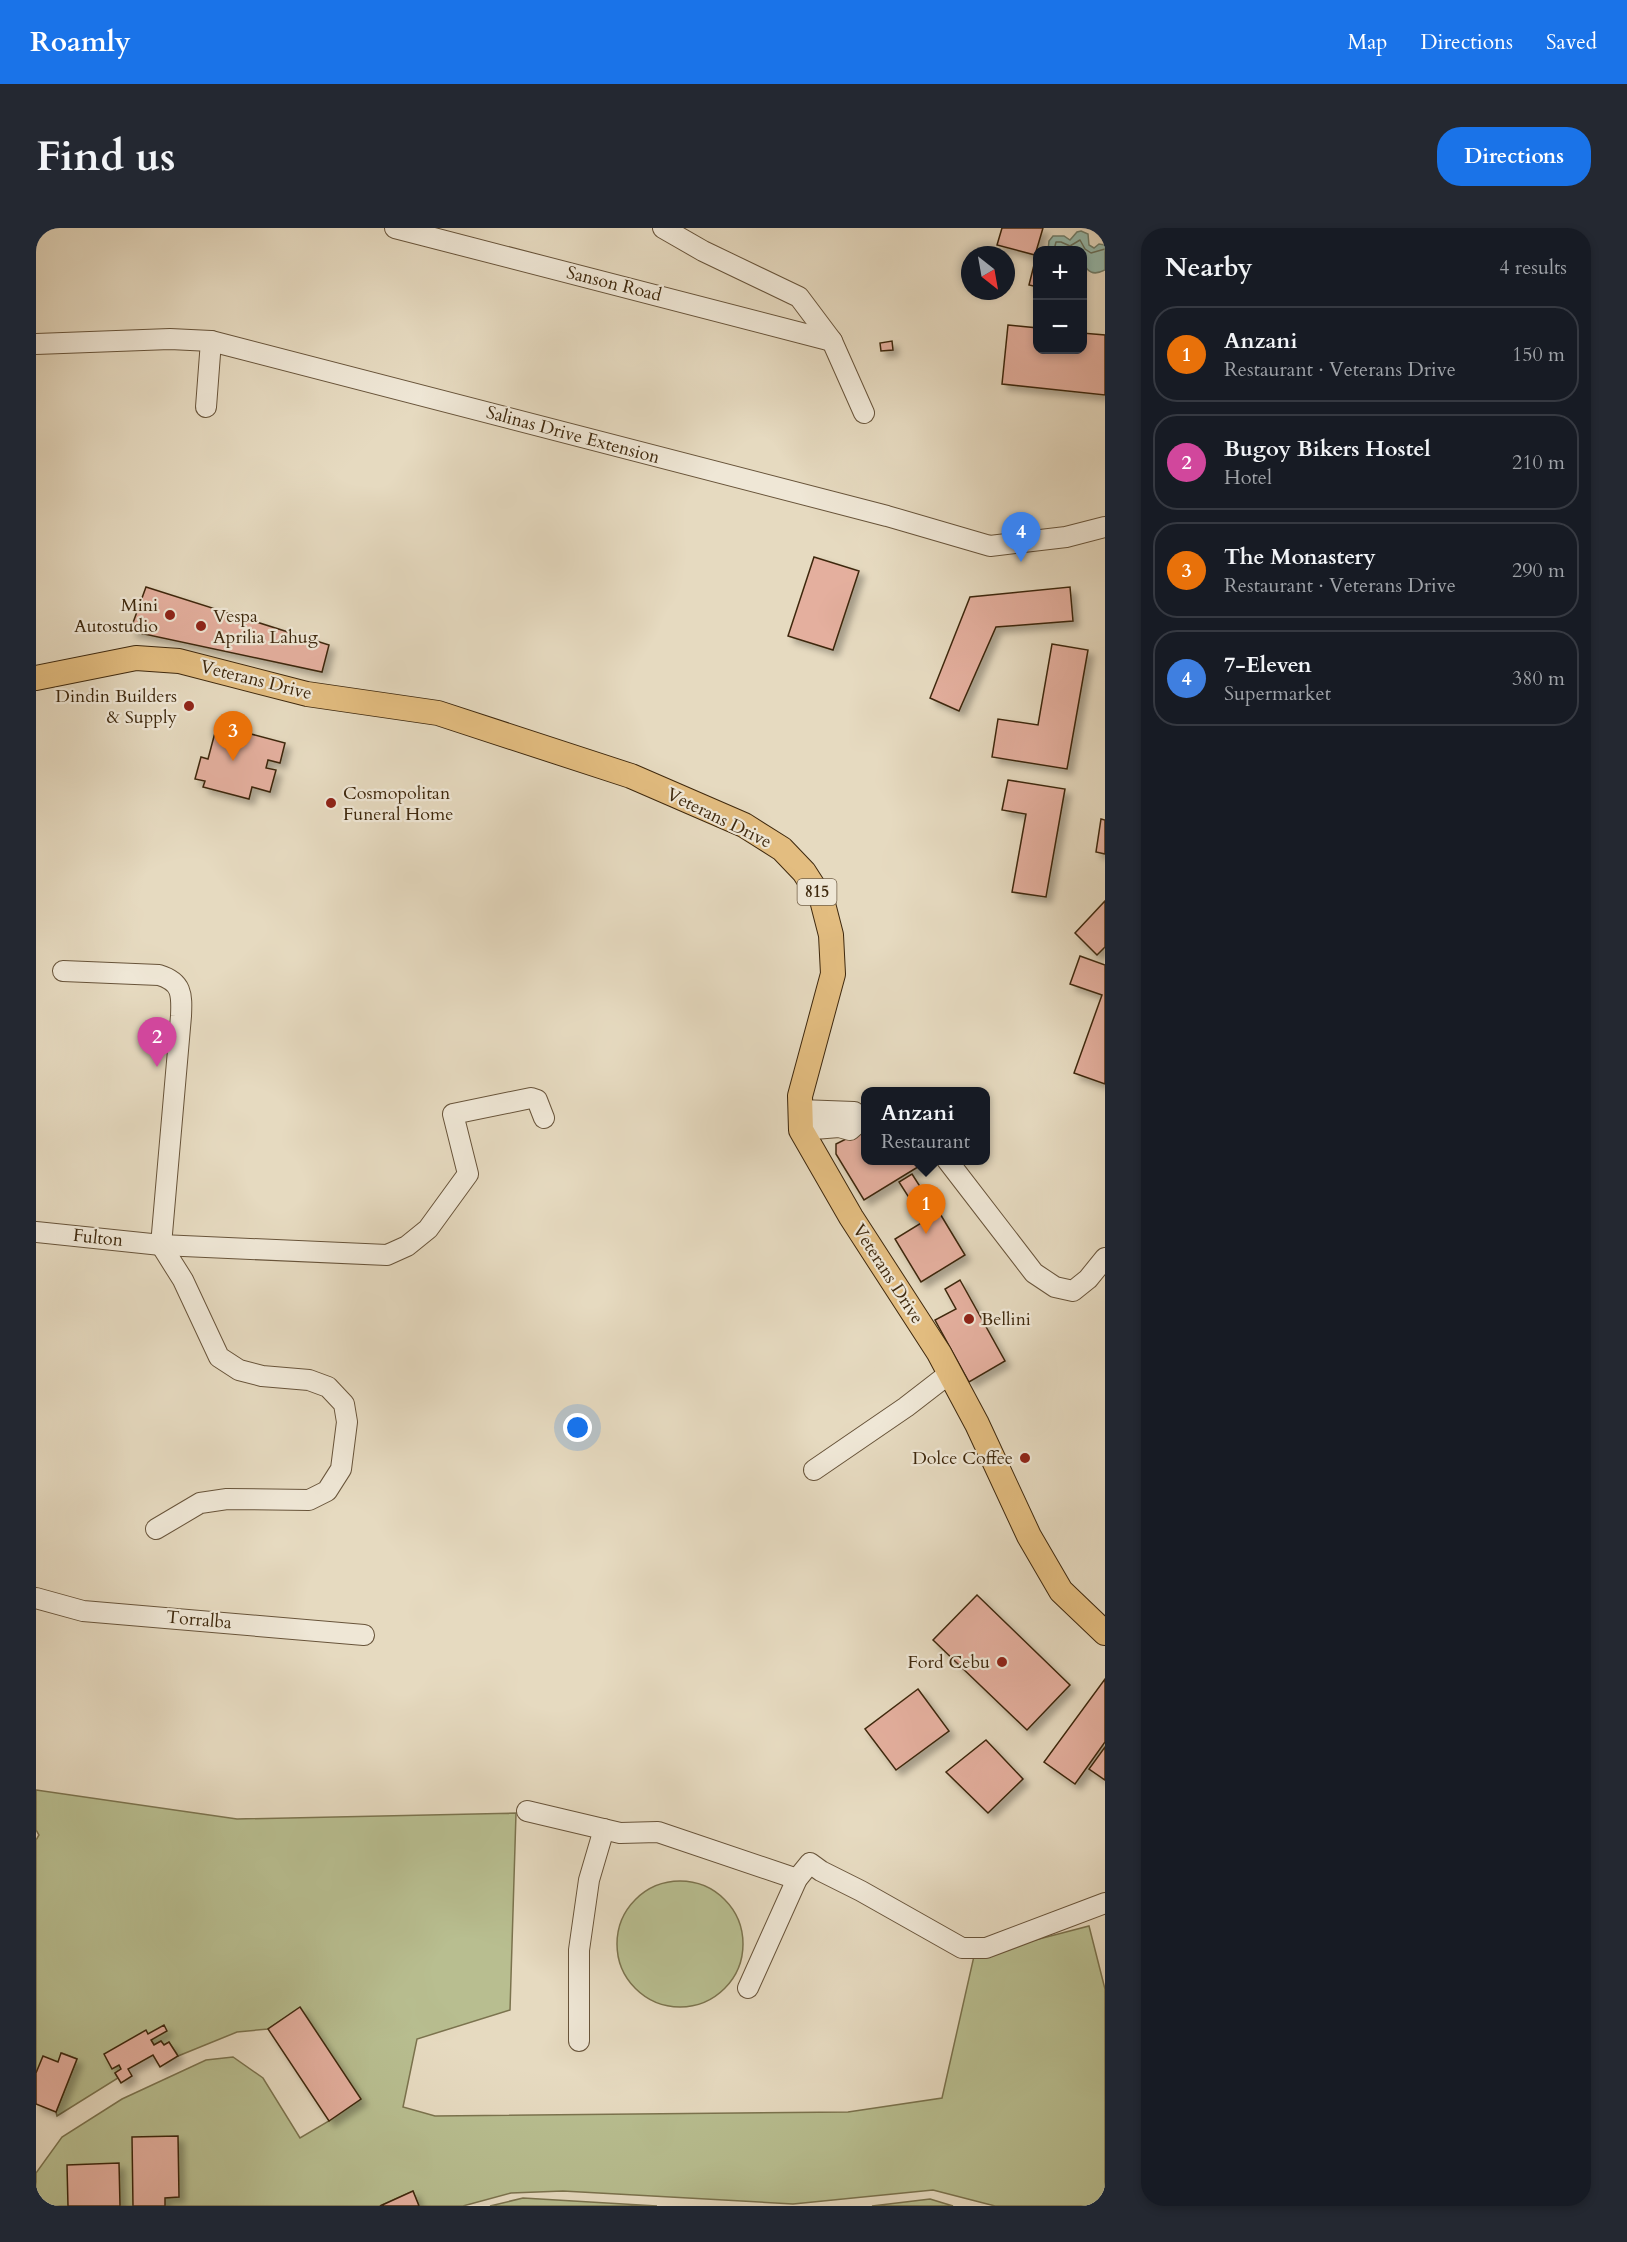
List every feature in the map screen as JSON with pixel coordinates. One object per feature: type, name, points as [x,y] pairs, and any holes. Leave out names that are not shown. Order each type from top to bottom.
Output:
[{"type":"main road","name":"Veterans Drive","points":[[36,678],[136,658],[179,661],[307,694],[438,713],[631,776],[744,825],[782,849],[804,872],[822,900],[831,935],[833,974],[800,1096],[801,1120],[851,1217],[950,1372],[1029,1536],[1061,1591],[1105,1633]]},
{"type":"street","name":"Sanson Road","points":[[395,228],[832,341]]},
{"type":"street","points":[[663,228],[703,251],[799,297],[832,341],[864,413]]},
{"type":"street","name":"Salinas Drive Extension","points":[[36,344],[170,339],[211,341],[887,516],[990,546],[1066,537],[1105,528]]},
{"type":"street","points":[[206,407],[211,341]]},
{"type":"street","points":[[63,971],[159,975],[173,982],[182,995],[160,1245],[183,1280],[219,1357],[239,1370],[262,1376],[309,1380],[328,1388],[344,1404],[347,1422],[341,1468],[327,1491],[309,1500],[227,1499],[200,1503],[156,1529]]},
{"type":"street","name":"Fulton","points":[[36,1232],[160,1245],[387,1255],[407,1246],[428,1228],[468,1173],[453,1114],[531,1098],[537,1100],[544,1118]]},
{"type":"street","points":[[801,1120],[854,1113],[861,1122]]},
{"type":"street","points":[[950,1165],[1034,1273],[1055,1287],[1073,1291],[1088,1279],[1105,1258]]},
{"type":"street","points":[[814,1470],[906,1407],[950,1372]]},
{"type":"street","name":"Torralba","points":[[36,1598],[83,1611],[364,1635]]},
{"type":"street","points":[[526,1811],[620,1833],[658,1833],[797,1879]]},
{"type":"street","points":[[579,2041],[579,1950],[589,1880],[604,1829]]},
{"type":"street","points":[[748,1988],[797,1879],[810,1863],[962,1948],[986,1948],[1105,1903]]},
{"type":"shaded area","points":[[36,1790],[237,1819],[516,1813],[510,2010],[417,2039],[403,2107],[435,2116],[848,2112],[942,2098],[974,1956],[1089,1926],[1105,1989],[1105,2206],[995,2206],[933,2190],[793,2204],[563,2191],[511,2193],[463,2206],[419,2206],[413,2191],[380,2206],[36,2206],[36,2173],[62,2137],[122,2099],[206,2060],[233,2057],[263,2078],[300,2138],[329,2121],[300,2008],[268,2029],[237,2032],[178,2056],[169,2042],[164,2045],[161,2041],[154,2045],[151,2040],[164,2026],[119,2065],[121,2069],[115,2073],[118,2078],[57,2116],[56,2112],[77,2059],[62,2053],[58,2062],[36,2073],[36,1840],[39,1835],[36,1830]]},
{"type":"shaded area","points":[[680,1881],[704,1886],[724,1900],[738,1920],[743,1944],[738,1968],[724,1988],[704,2002],[680,2007],[656,2002],[636,1988],[622,1968],[617,1944],[622,1920],[636,1900],[656,1886]]},
{"type":"shaded area","points":[[523,2198],[657,2206],[490,2206]]},
{"type":"shaded area","points":[[930,2199],[953,2206],[872,2206]]},
{"type":"water","points":[[1077,232],[1088,234],[1089,245],[1094,248],[1099,244],[1105,245],[1105,270],[1094,273],[1087,269],[1087,246],[1048,246],[1053,236],[1064,236],[1070,240]]},
{"type":"building","points":[[1002,228],[1043,228],[1038,246],[1033,246],[1033,254],[1015,250],[1015,246],[997,245]]},
{"type":"building","points":[[1033,269],[1033,286],[1029,285]]},
{"type":"building","points":[[1008,325],[1033,328],[1033,354],[1087,354],[1087,333],[1105,335],[1105,395],[1002,384]]},
{"type":"building","points":[[892,341],[893,350],[881,351],[880,343]]},
{"type":"building","points":[[814,557],[859,571],[833,650],[788,636]]},
{"type":"building","points":[[146,587],[329,645],[322,672],[130,631]]},
{"type":"building","points":[[1070,587],[1073,621],[996,627],[959,711],[930,698],[970,597]]},
{"type":"building","points":[[1052,644],[1088,650],[1067,769],[992,757],[998,719],[1038,725]]},
{"type":"building","points":[[217,725],[285,743],[280,763],[268,760],[266,768],[276,770],[270,792],[252,787],[249,799],[203,787],[205,781],[195,779],[201,757],[208,759]]},
{"type":"building","points":[[1008,780],[1065,789],[1046,897],[1012,892],[1026,814],[1002,810]]},
{"type":"building","points":[[1101,819],[1105,820],[1105,854],[1096,852]]},
{"type":"building","points":[[1105,901],[1105,947],[1097,955],[1075,933]]},
{"type":"building","points":[[1080,956],[1105,965],[1105,1084],[1074,1073],[1102,995],[1070,984]]},
{"type":"building","points":[[861,1132],[861,1165],[921,1165],[864,1200],[836,1154],[836,1144]]},
{"type":"building","points":[[912,1174],[935,1210],[922,1218],[899,1182]]},
{"type":"building","points":[[939,1212],[965,1255],[921,1282],[895,1239]]},
{"type":"building","points":[[960,1280],[1005,1361],[969,1382],[935,1320],[956,1309],[945,1289]]},
{"type":"building","name":"Ford Cebu","points":[[977,1595],[1070,1685],[1027,1730],[933,1640]]},
{"type":"building","points":[[1105,1679],[1105,1742],[1075,1784],[1044,1762]]},
{"type":"building","points":[[918,1689],[949,1731],[896,1770],[865,1729]]},
{"type":"building","points":[[986,1740],[1023,1779],[988,1813],[946,1772]]},
{"type":"building","points":[[1105,1747],[1105,1780],[1089,1769]]},
{"type":"building","points":[[300,2007],[361,2099],[329,2121],[268,2029]]},
{"type":"building","points":[[164,2025],[167,2031],[151,2040],[154,2045],[161,2041],[164,2045],[169,2042],[178,2056],[160,2067],[153,2055],[128,2069],[132,2076],[121,2083],[115,2073],[121,2069],[119,2065],[112,2069],[104,2054],[146,2030],[148,2034]]},
{"type":"building","points":[[61,2053],[77,2059],[56,2112],[36,2104],[36,2073],[43,2056],[58,2062]]},
{"type":"building","points":[[178,2136],[179,2197],[165,2198],[165,2206],[133,2206],[132,2137]]},
{"type":"building","points":[[119,2163],[120,2206],[68,2206],[67,2165]]},
{"type":"building","points":[[413,2191],[419,2206],[380,2206]]},
{"type":"place","name":"7-Eleven","points":[[1021,562]]},
{"type":"place","name":"Mini Autostudio","points":[[170,615]]},
{"type":"place","name":"Vespa Aprilia Lahug","points":[[201,626]]},
{"type":"place","name":"Dindin Builders & Supply","points":[[189,706]]},
{"type":"place","name":"The Monastery","points":[[233,761]]},
{"type":"place","name":"Cosmopolitan Funeral Home","points":[[331,803]]},
{"type":"place","name":"Bugoy Bikers Hostel","points":[[157,1067]]},
{"type":"place","name":"Anzani","points":[[926,1234]]},
{"type":"place","name":"Bellini","points":[[969,1319]]},
{"type":"place","name":"Dolce Coffee","points":[[1025,1458]]},
{"type":"place","name":"Ford Cebu","points":[[1002,1662]]}]
